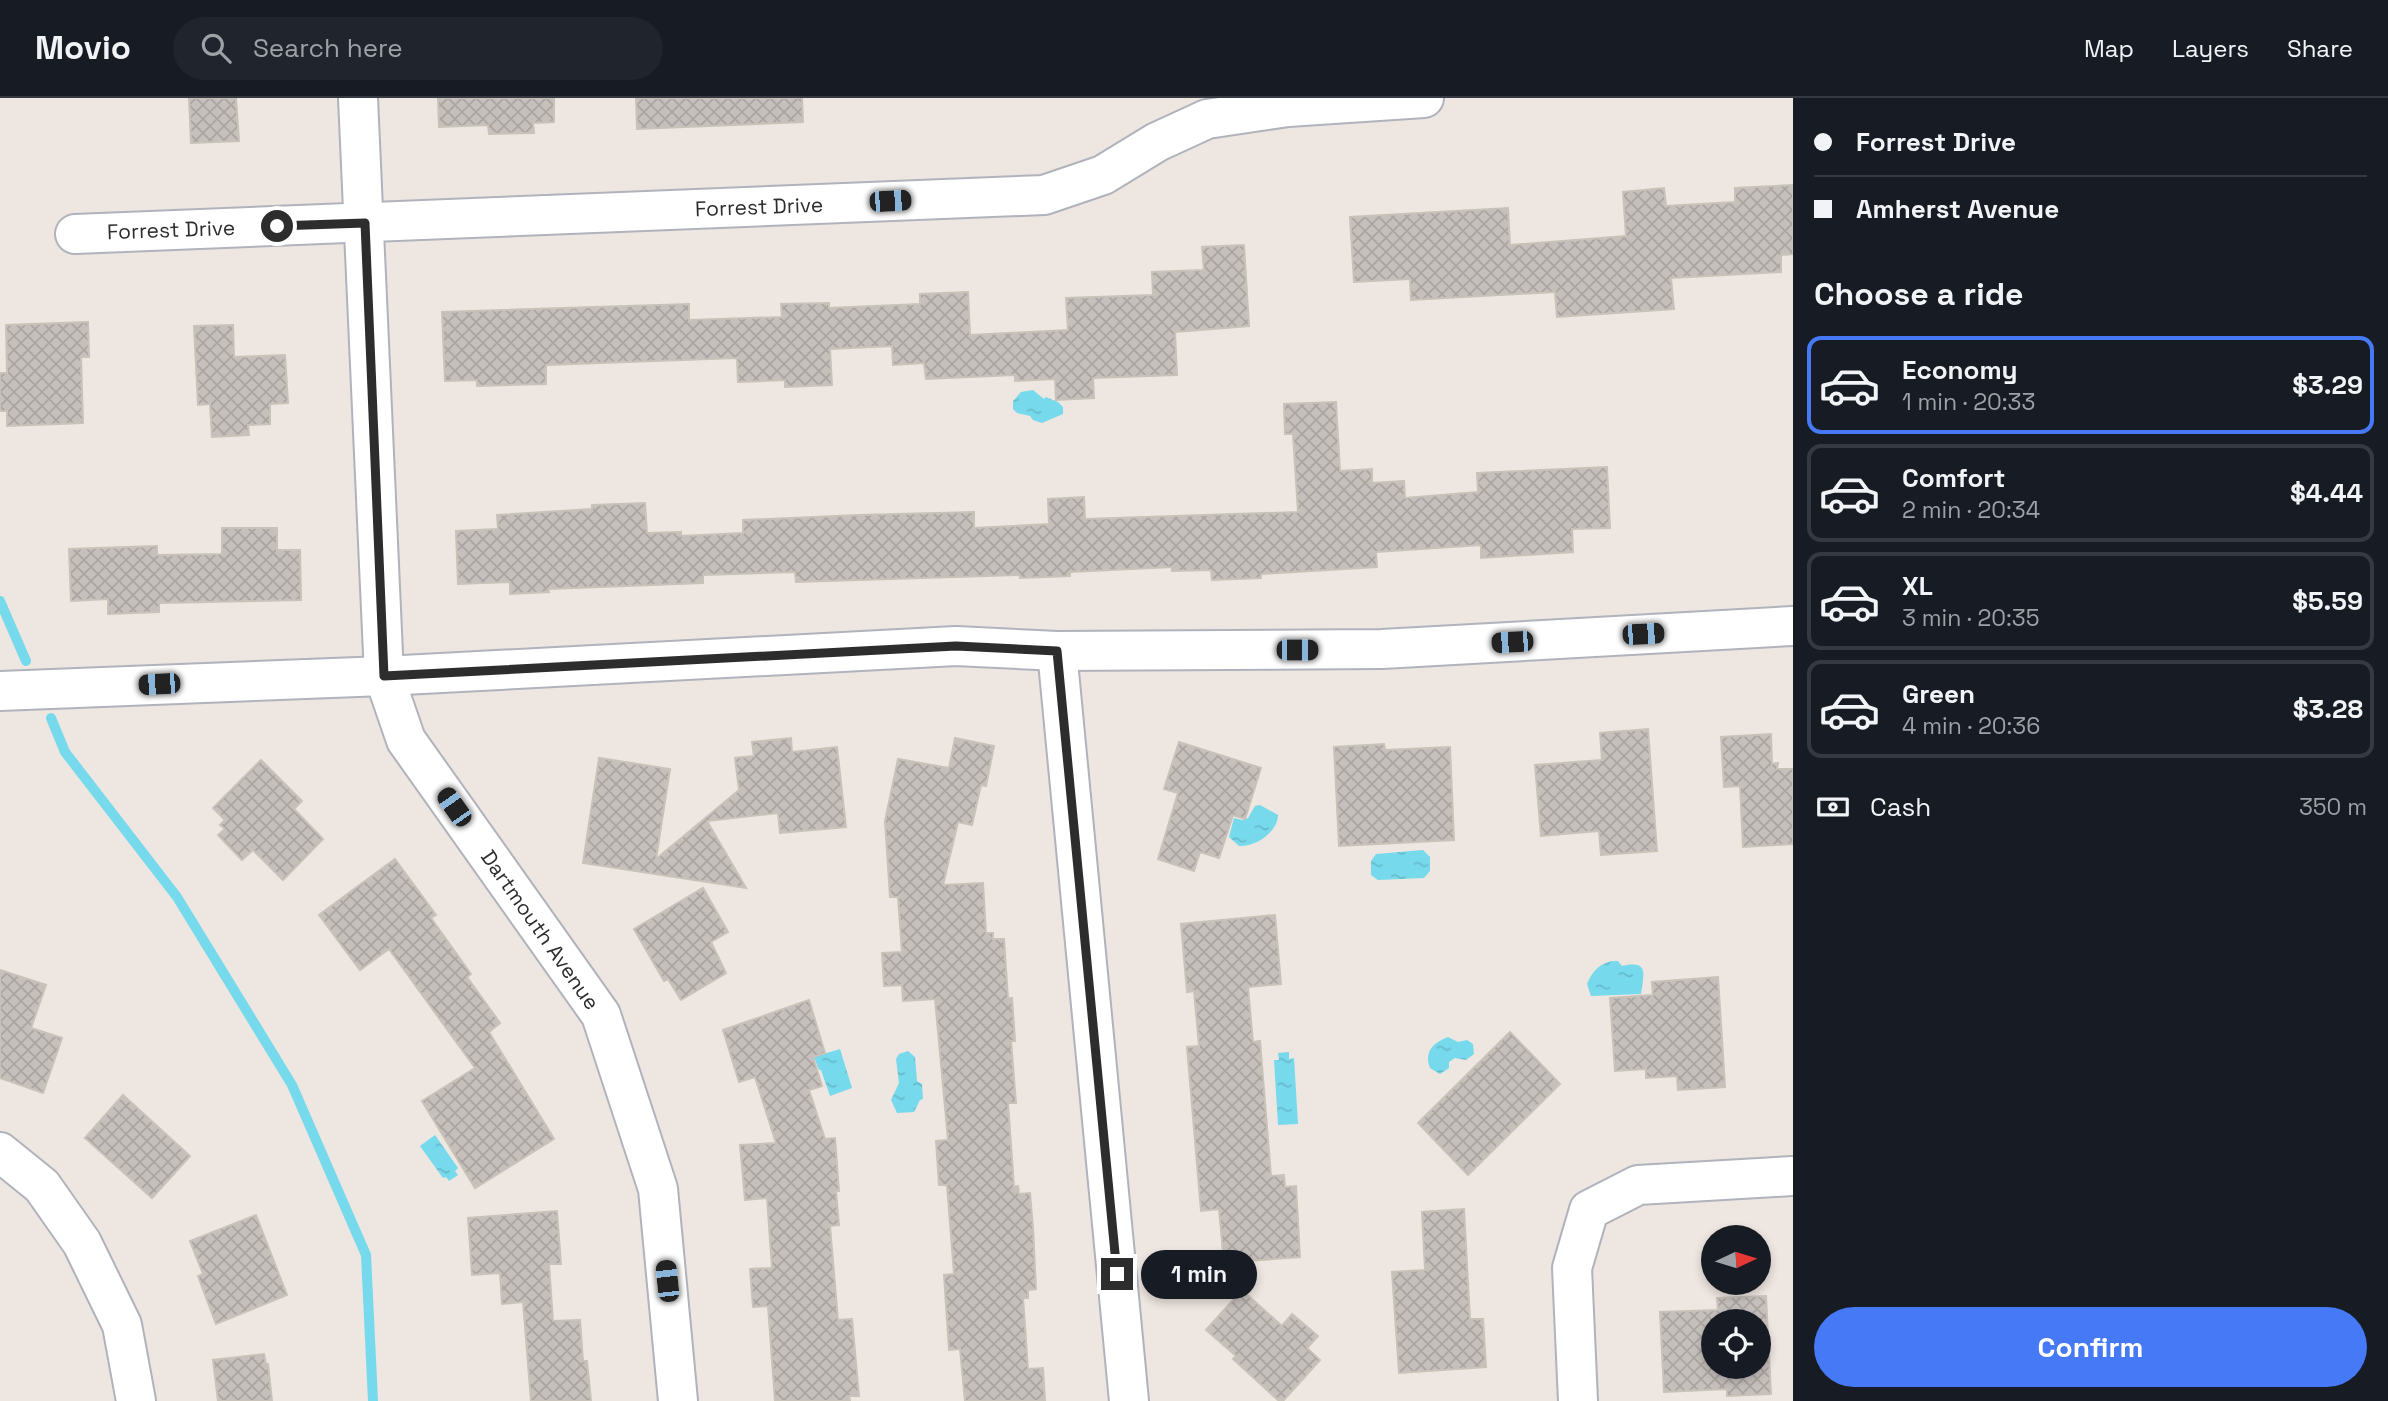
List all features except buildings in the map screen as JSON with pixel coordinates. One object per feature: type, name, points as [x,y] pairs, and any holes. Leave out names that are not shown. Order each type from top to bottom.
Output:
[{"type":"street","name":"Dartmouth Avenue","points":[[358,98],[384,676],[406,740],[601,1015],[659,1189],[678,1401]]},
{"type":"street","name":"Forrest Drive","points":[[75,234],[1044,195],[1103,175],[1157,142],[1207,119],[1288,107],[1424,98]]},
{"type":"street","points":[[0,691],[384,676],[956,646],[1057,651],[1382,649],[1793,626]]},
{"type":"street","points":[[1057,651],[1129,1401]]},
{"type":"street","points":[[0,1152],[42,1186],[82,1243],[122,1325],[136,1401]]},
{"type":"street","points":[[1578,1401],[1572,1268],[1589,1210],[1638,1185],[1793,1176]]},
{"type":"water","points":[[1033,390],[1044,399],[1046,397],[1058,402],[1063,407],[1063,414],[1042,423],[1017,413],[1013,409],[1013,401],[1021,392]]},
{"type":"water","points":[[1260,805],[1278,815],[1274,827],[1258,841],[1239,846],[1229,837],[1234,818],[1248,818],[1255,806]]},
{"type":"water","points":[[1423,850],[1430,857],[1430,871],[1424,878],[1378,880],[1371,875],[1371,861],[1376,854]]},
{"type":"water","points":[[1611,961],[1618,961],[1622,966],[1641,967],[1641,994],[1591,996],[1587,984],[1591,976],[1599,967]]},
{"type":"water","points":[[1448,1037],[1458,1042],[1467,1040],[1473,1044],[1474,1054],[1466,1060],[1455,1058],[1449,1062],[1449,1068],[1440,1074],[1430,1068],[1429,1052],[1434,1045]]},
{"type":"water","points":[[840,1049],[852,1088],[830,1096],[814,1057]]},
{"type":"water","points":[[908,1051],[915,1057],[917,1081],[922,1084],[923,1099],[914,1112],[897,1113],[891,1100],[899,1083],[896,1059],[899,1054]]},
{"type":"water","points":[[1289,1052],[1289,1059],[1294,1058],[1298,1124],[1278,1125],[1274,1060],[1279,1060],[1278,1053]]},
{"type":"water","points":[[435,1135],[458,1168],[455,1171],[458,1175],[449,1181],[446,1177],[443,1178],[420,1146]]},
{"type":"waterway","points":[[0,601],[26,661]]},
{"type":"waterway","points":[[51,718],[65,752],[177,897],[292,1085],[366,1255],[373,1401]]},
{"type":"route","points":[[277,226],[365,223],[384,676],[956,646],[1057,651],[1117,1274]]}]
